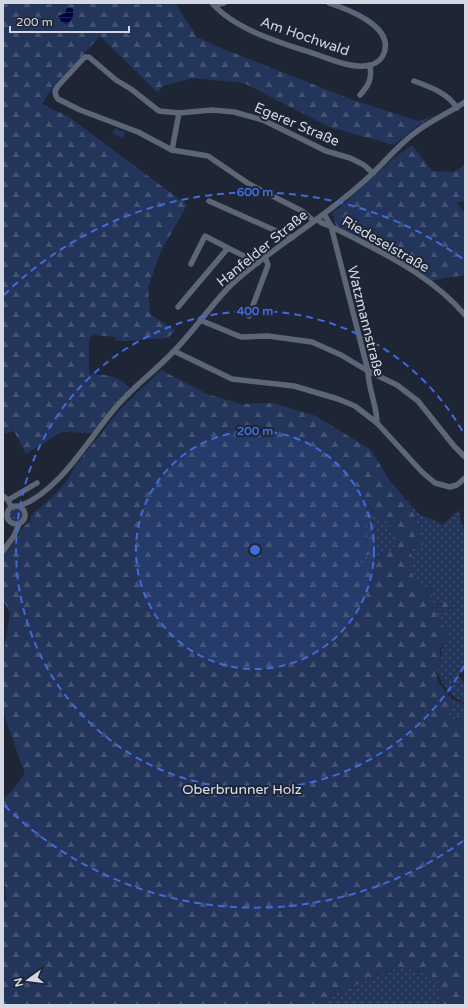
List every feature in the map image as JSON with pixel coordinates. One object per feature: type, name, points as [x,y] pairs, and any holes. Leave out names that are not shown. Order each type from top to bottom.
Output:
[{"type":"street","points":[[213,4],[224,3]]},
{"type":"street","points":[[329,3],[368,20],[382,35],[386,49],[384,55],[376,63],[370,65],[372,74],[370,82],[360,95]]},
{"type":"street","name":"Am Hochwald","points":[[213,4],[227,16],[240,24],[277,41],[349,64],[362,66],[370,65]]},
{"type":"street","name":"Egerer Straße","points":[[172,150],[128,128],[80,110],[58,99],[55,91],[63,79],[85,57],[89,57],[116,80],[131,89],[158,111],[179,113],[212,110],[234,112],[263,120],[326,151],[350,158],[364,165],[373,173]]},
{"type":"street","points":[[414,81],[431,87],[443,94],[450,99],[457,108]]},
{"type":"street","name":"Hanfelder Straße","points":[[20,506],[35,498],[49,487],[79,456],[116,406],[174,351],[222,294],[265,257],[324,214],[373,173],[416,131],[465,102]]},
{"type":"street","points":[[172,150],[179,113]]},
{"type":"street","name":"Riedeselstraße","points":[[172,150],[208,156],[249,184],[302,211],[316,220],[382,252],[419,274],[454,303],[465,315]]},
{"type":"street","points":[[209,201],[292,238]]},
{"type":"street","name":"Watzmannstraße","points":[[324,214],[330,226],[368,371],[368,382],[377,416],[377,423]]},
{"type":"street","points":[[190,264],[205,236],[258,263]]},
{"type":"street","points":[[178,307],[228,248]]},
{"type":"street","points":[[249,316],[268,265],[265,257]]},
{"type":"street","points":[[200,320],[241,336],[268,336],[312,342],[341,355],[368,371],[397,385],[418,401],[454,446],[465,457]]},
{"type":"street","points":[[174,351],[232,379],[294,386],[355,406],[377,423],[422,472],[435,483],[450,487],[457,485],[465,478]]},
{"type":"street","points":[[10,540],[11,523],[7,517],[5,498],[38,483]]},
{"type":"street","name":"Hanfelder Straße","points":[[25,512],[35,498]]},
{"type":"street","points":[[3,551],[14,536],[19,524],[25,520],[25,512],[20,506],[7,512]]},
{"type":"street","points":[[3,521],[19,524]]},
{"type":"green space","points":[[3,3],[175,3],[197,37],[216,46],[356,101],[418,121],[434,116],[416,127],[394,145],[329,127],[244,83],[193,78],[163,86],[158,93],[100,36],[51,90],[42,104],[69,117],[187,205],[160,253],[148,288],[150,314],[176,331],[167,338],[127,341],[116,341],[115,337],[91,336],[89,344],[89,374],[111,376],[125,383],[130,388],[113,405],[92,433],[61,432],[26,454],[14,431],[3,434]]},
{"type":"green space","points":[[115,128],[125,133],[122,138],[112,133]]},
{"type":"green space","points":[[412,145],[432,171],[454,172],[465,164],[465,201],[457,203],[465,212],[465,275],[434,280],[430,283],[337,229],[332,212],[339,208],[394,158]]},
{"type":"green space","name":"Oberbrunner Holz","points":[[161,370],[207,394],[241,404],[274,403],[316,416],[371,450],[389,480],[411,505],[423,543],[422,545],[410,550],[413,561],[411,571],[413,577],[417,577],[417,588],[425,590],[430,584],[433,602],[437,605],[445,600],[453,603],[453,609],[447,612],[438,611],[436,614],[441,626],[445,627],[447,630],[447,637],[442,643],[440,652],[441,661],[436,673],[438,682],[452,699],[451,708],[447,715],[447,719],[452,721],[465,710],[465,1005],[443,1005],[439,999],[438,980],[418,971],[400,968],[385,972],[335,994],[325,1005],[3,1005],[3,901],[6,900],[3,866],[3,798],[8,795],[25,774],[3,712],[3,656],[10,613],[3,600],[3,556],[17,539],[21,529],[30,521],[33,513],[51,498],[62,486],[72,473],[75,466],[122,407]],"holes":[[[375,515],[380,516],[392,529],[395,546],[393,550],[383,553],[379,558],[361,563],[359,562],[360,557],[368,555],[371,550],[364,527]]]},
{"type":"green space","points":[[411,505],[420,515],[437,521],[442,525],[459,510],[461,522],[465,532],[465,670],[459,675],[465,685],[465,703],[455,697],[448,690],[437,671],[441,659],[442,643],[440,626],[436,614],[438,611],[447,612],[440,604],[437,605],[433,602],[431,588],[425,590],[417,589],[418,581],[413,578],[411,571],[413,561],[410,550],[422,545],[423,543]]},
{"type":"green space","points":[[16,508],[21,510],[23,515],[21,520],[16,522],[11,520],[9,515],[11,510]]},
{"type":"green space","points":[[376,515],[384,519],[391,527],[395,537],[395,546],[393,549],[384,553],[374,561],[361,563],[359,562],[360,557],[368,555],[371,550],[364,527],[371,518]]},
{"type":"green space","points":[[452,699],[465,705],[465,710],[452,721],[447,720],[447,715],[451,708]]},
{"type":"green space","points":[[400,968],[418,971],[438,980],[439,999],[443,1005],[325,1005],[335,994],[385,972]]},
{"type":"shaded area","points":[[69,7],[73,9],[73,16],[72,19],[66,24],[62,22],[58,16],[66,13],[66,9]]}]
